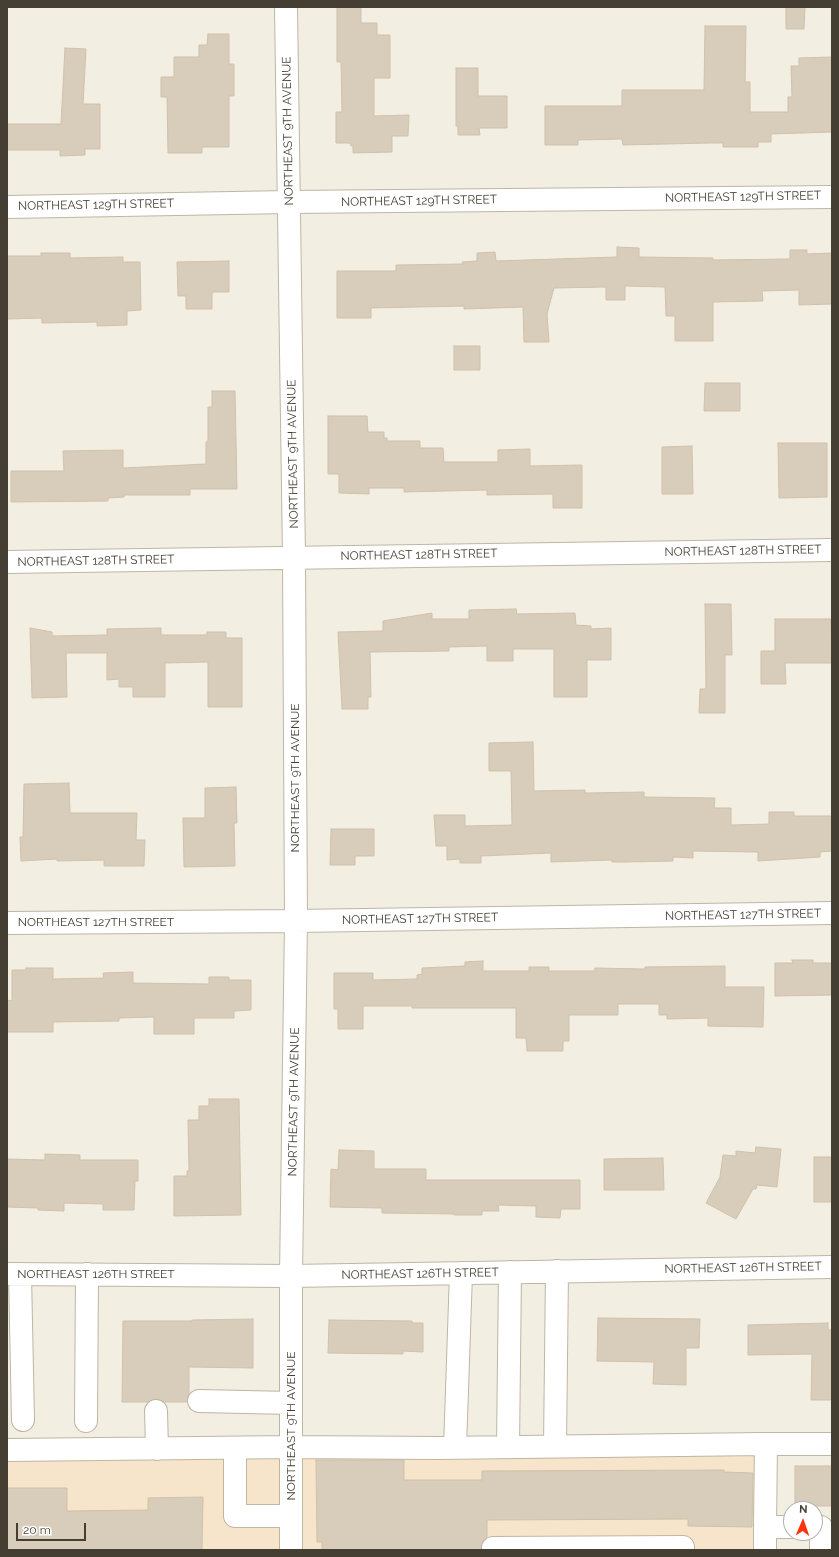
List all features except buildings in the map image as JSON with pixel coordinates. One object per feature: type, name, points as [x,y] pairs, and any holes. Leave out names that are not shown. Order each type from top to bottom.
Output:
[{"type":"street","name":"NORTHEAST 9TH AVENUE","points":[[286,7],[294,557],[296,921],[291,1276],[291,1550]]},
{"type":"street","name":"NORTHEAST 129TH STREET","points":[[7,207],[289,202],[832,197]]},
{"type":"street","name":"NORTHEAST 128TH STREET","points":[[7,562],[832,550]]},
{"type":"street","name":"NORTHEAST 127TH STREET","points":[[7,923],[832,914]]},
{"type":"street","name":"NORTHEAST 126TH STREET","points":[[14,1274],[291,1276],[832,1267]]},
{"type":"street","points":[[555,1446],[557,1271]]},
{"type":"street","points":[[508,1447],[510,1272]]},
{"type":"street","points":[[455,1448],[460,1273]]},
{"type":"street","points":[[14,1274],[23,1420]]},
{"type":"street","points":[[86,1274],[86,1421]]},
{"type":"street","points":[[200,1401],[291,1403]]},
{"type":"street","points":[[156,1411],[157,1449]]},
{"type":"street","points":[[765,1550],[766,1444]]},
{"type":"street","points":[[7,1450],[235,1448],[291,1446],[455,1448],[832,1444]]},
{"type":"street","points":[[235,1448],[235,1516],[291,1516]]},
{"type":"street","points":[[765,1527],[783,1527]]},
{"type":"street","points":[[493,1548],[625,1549],[683,1547]]},
{"type":"shaded area","points":[[764,1435],[762,1550],[7,1550],[7,1445]]}]
